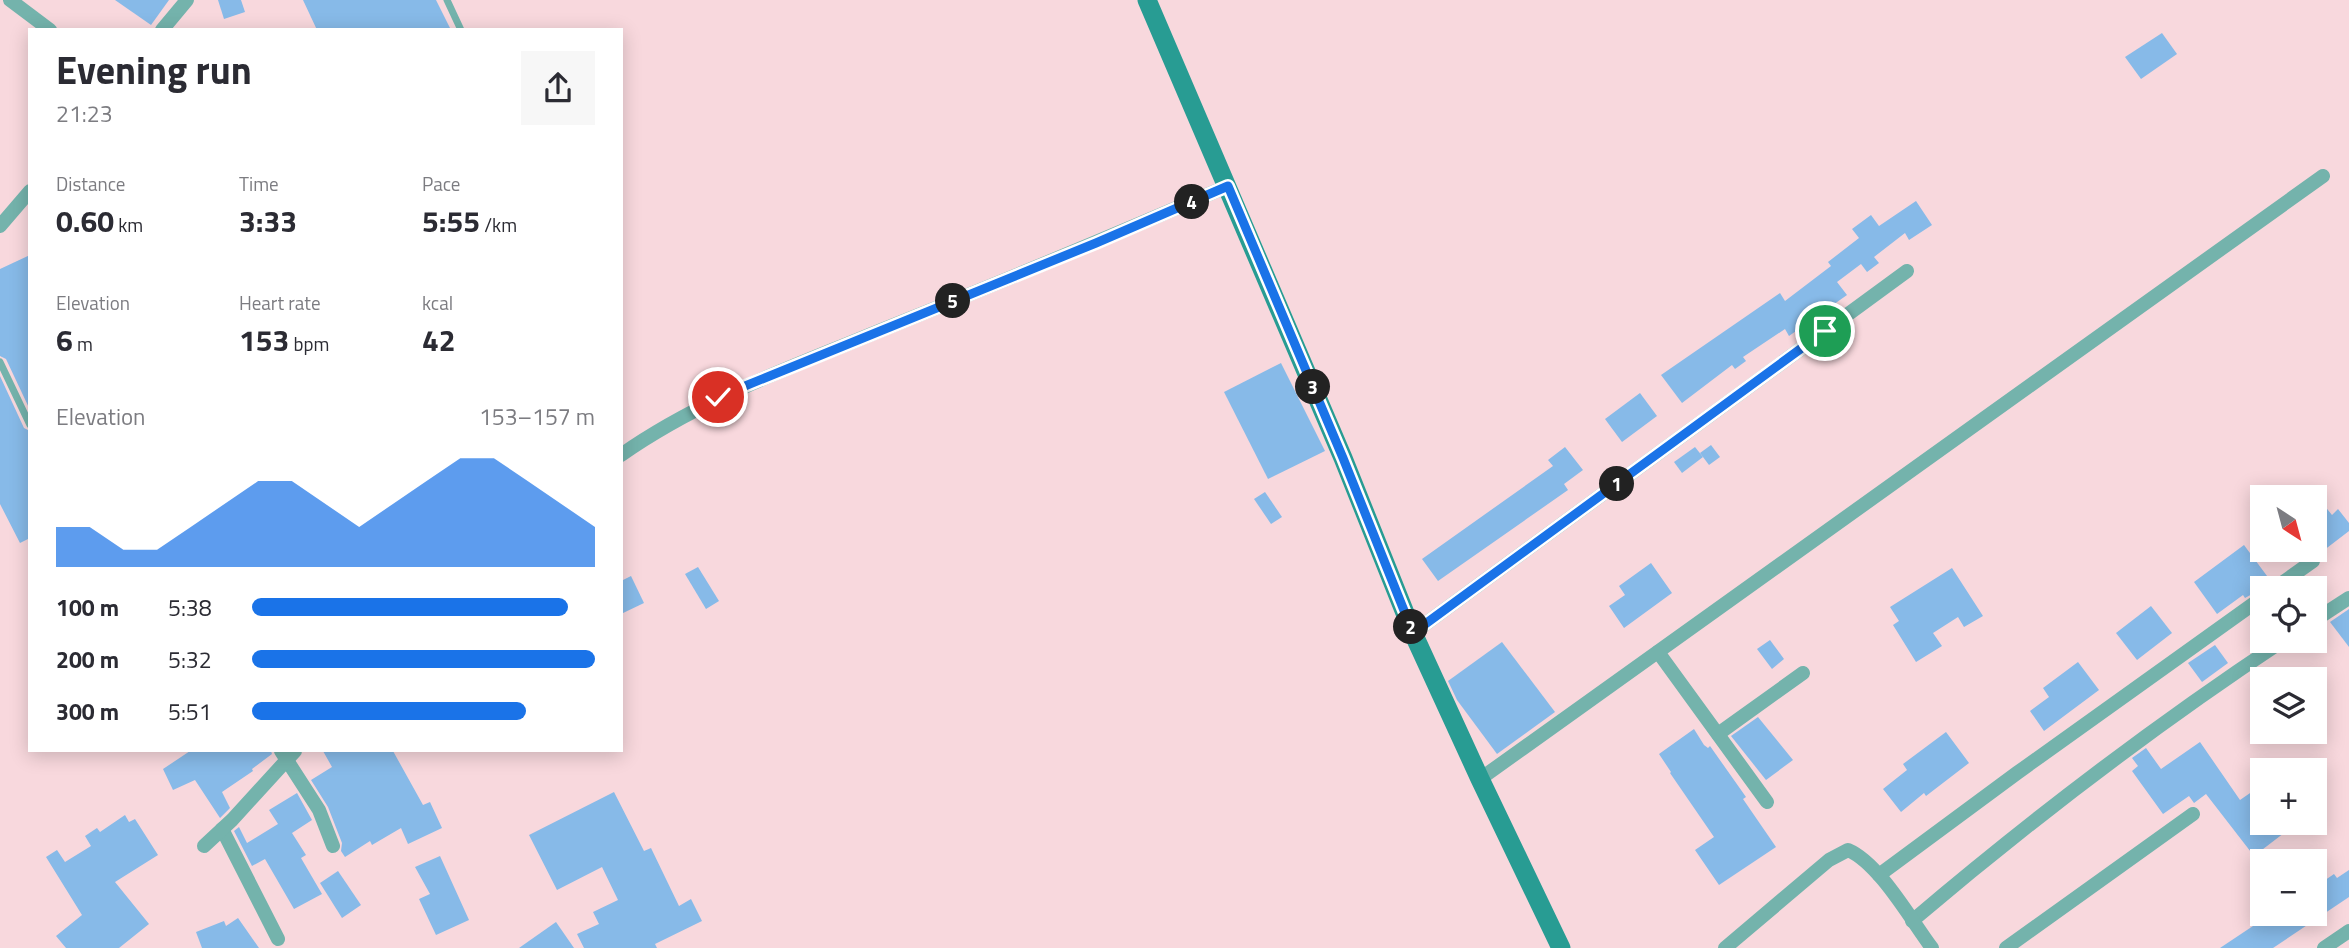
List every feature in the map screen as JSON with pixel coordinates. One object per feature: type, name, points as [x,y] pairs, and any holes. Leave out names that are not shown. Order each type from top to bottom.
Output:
[{"type":"street","points":[[10,0],[47,28]]},
{"type":"street","points":[[164,28],[187,0]]},
{"type":"street","points":[[1147,0],[1338,445],[1413,633],[1561,948]]},
{"type":"street","points":[[1480,779],[2323,176]]},
{"type":"street","points":[[623,454],[656,430],[718,397],[1096,243],[1228,186]]},
{"type":"street","points":[[0,226],[28,198]]},
{"type":"street","points":[[1413,633],[1907,271]]},
{"type":"street","points":[[2292,576],[2312,562]]},
{"type":"street","points":[[2327,612],[2349,598]]},
{"type":"street","points":[[1879,875],[2250,606]]},
{"type":"street","points":[[1658,652],[1767,802]]},
{"type":"street","points":[[1912,921],[2000,846],[2124,752],[2265,653]]},
{"type":"street","points":[[1718,734],[1803,673]]},
{"type":"street","points":[[204,846],[287,754],[319,810],[333,846]]},
{"type":"street","points":[[2006,948],[2193,814]]},
{"type":"street","points":[[222,829],[278,939]]},
{"type":"street","points":[[1725,948],[1829,860],[1848,850],[1861,855],[1879,875],[1931,948]]},
{"type":"street","points":[[2324,948],[2349,931]]},
{"type":"lane","points":[[447,0],[460,28]]},
{"type":"lane","points":[[0,362],[28,421]]},
{"type":"building","points":[[115,0],[169,0],[151,25]]},
{"type":"building","points":[[218,0],[241,0],[245,12],[224,19]]},
{"type":"building","points":[[303,0],[436,0],[450,28],[316,28]]},
{"type":"building","points":[[2162,33],[2177,54],[2141,79],[2125,57]]},
{"type":"building","points":[[1916,201],[1932,225],[1909,240],[1905,233],[1874,257],[1879,263],[1867,272],[1861,264],[1837,282],[1847,295],[1789,336],[1785,329],[1743,357],[1746,361],[1735,369],[1732,365],[1682,403],[1661,375],[1780,293],[1785,301],[1831,266],[1828,262],[1859,238],[1852,229],[1871,215],[1879,226]]},
{"type":"building","points":[[28,256],[28,406],[6,359],[0,356],[0,269]]},
{"type":"building","points":[[1281,363],[1325,451],[1268,479],[1224,392]]},
{"type":"building","points":[[0,376],[24,428],[28,430],[28,539],[20,543],[0,504]]},
{"type":"building","points":[[1640,393],[1657,416],[1622,442],[1605,419]]},
{"type":"building","points":[[1711,445],[1720,457],[1709,465],[1700,453]]},
{"type":"building","points":[[1565,447],[1583,470],[1564,484],[1568,490],[1438,581],[1422,559],[1553,466],[1548,460]]},
{"type":"building","points":[[1695,447],[1703,457],[1682,473],[1674,462]]},
{"type":"building","points":[[1265,492],[1282,517],[1271,524],[1254,499]]},
{"type":"building","points":[[2338,509],[2349,523],[2349,531],[2328,547],[2328,510],[2332,515]]},
{"type":"building","points":[[2244,545],[2250,553],[2250,562],[2257,562],[2267,576],[2250,576],[2250,595],[2245,598],[2243,595],[2217,614],[2194,582]]},
{"type":"building","points":[[1651,563],[1672,593],[1624,628],[1609,606],[1625,595],[1619,586]]},
{"type":"building","points":[[698,567],[719,601],[706,609],[685,574]]},
{"type":"building","points":[[1952,568],[1983,616],[1964,627],[1958,617],[1933,633],[1942,646],[1916,662],[1893,625],[1899,621],[1890,607]]},
{"type":"building","points":[[631,576],[644,603],[623,613],[623,580]]},
{"type":"building","points":[[2151,606],[2172,633],[2137,660],[2116,633]]},
{"type":"building","points":[[2349,609],[2349,647],[2330,622]]},
{"type":"building","points":[[1770,640],[1784,659],[1772,669],[1757,649]]},
{"type":"building","points":[[1502,642],[1555,712],[1497,754],[1457,700],[1448,681]]},
{"type":"building","points":[[2215,645],[2228,663],[2202,682],[2188,663]]},
{"type":"building","points":[[2078,662],[2099,690],[2044,731],[2030,711],[2049,697],[2043,688]]},
{"type":"building","points":[[1758,717],[1793,760],[1766,780],[1731,736]]},
{"type":"building","points":[[1694,729],[1704,745],[1708,748],[1710,746],[1746,797],[1743,799],[1776,847],[1719,885],[1695,850],[1714,837],[1659,754]]},
{"type":"building","points":[[1946,732],[1969,763],[1901,812],[1883,789],[1907,770],[1903,764]]},
{"type":"building","points":[[2200,742],[2240,800],[2250,793],[2250,835],[2281,835],[2263,849],[2250,851],[2206,794],[2194,803],[2189,796],[2163,814],[2132,771],[2138,766],[2132,758],[2146,748],[2161,769]]},
{"type":"building","points":[[188,752],[272,754],[222,792],[230,808],[220,818],[195,780],[173,790],[163,769]]},
{"type":"building","points":[[324,752],[394,752],[423,805],[430,802],[442,828],[408,844],[401,828],[372,845],[370,841],[345,857],[328,807],[311,780],[332,767]]},
{"type":"building","points":[[614,792],[644,851],[651,848],[679,906],[691,899],[702,921],[655,944],[657,948],[584,948],[577,934],[599,924],[593,912],[618,900],[602,867],[557,890],[529,835]]},
{"type":"building","points":[[297,793],[312,820],[292,833],[306,855],[301,858],[322,894],[294,909],[265,859],[252,866],[234,831],[239,827],[247,843],[278,824],[269,810]]},
{"type":"building","points":[[125,815],[129,822],[135,819],[158,855],[115,882],[149,924],[119,948],[66,948],[56,936],[82,915],[46,857],[57,850],[65,862],[91,846],[85,836],[97,828],[100,832]]},
{"type":"building","points":[[440,856],[469,920],[436,935],[419,899],[430,894],[415,867]]},
{"type":"building","points":[[2349,870],[2349,897],[2327,912],[2327,879],[2334,874],[2337,878]]},
{"type":"building","points":[[338,871],[361,905],[342,918],[320,883]]},
{"type":"building","points":[[238,918],[259,948],[202,948],[196,932],[224,921],[226,926]]},
{"type":"building","points":[[556,922],[574,948],[519,948]]},
{"type":"building","points":[[2253,926],[2306,926],[2273,948],[2220,948]]},
{"type":"route","points":[[718,397],[1096,243],[1228,186],[1343,458],[1413,633],[1825,331]]}]
